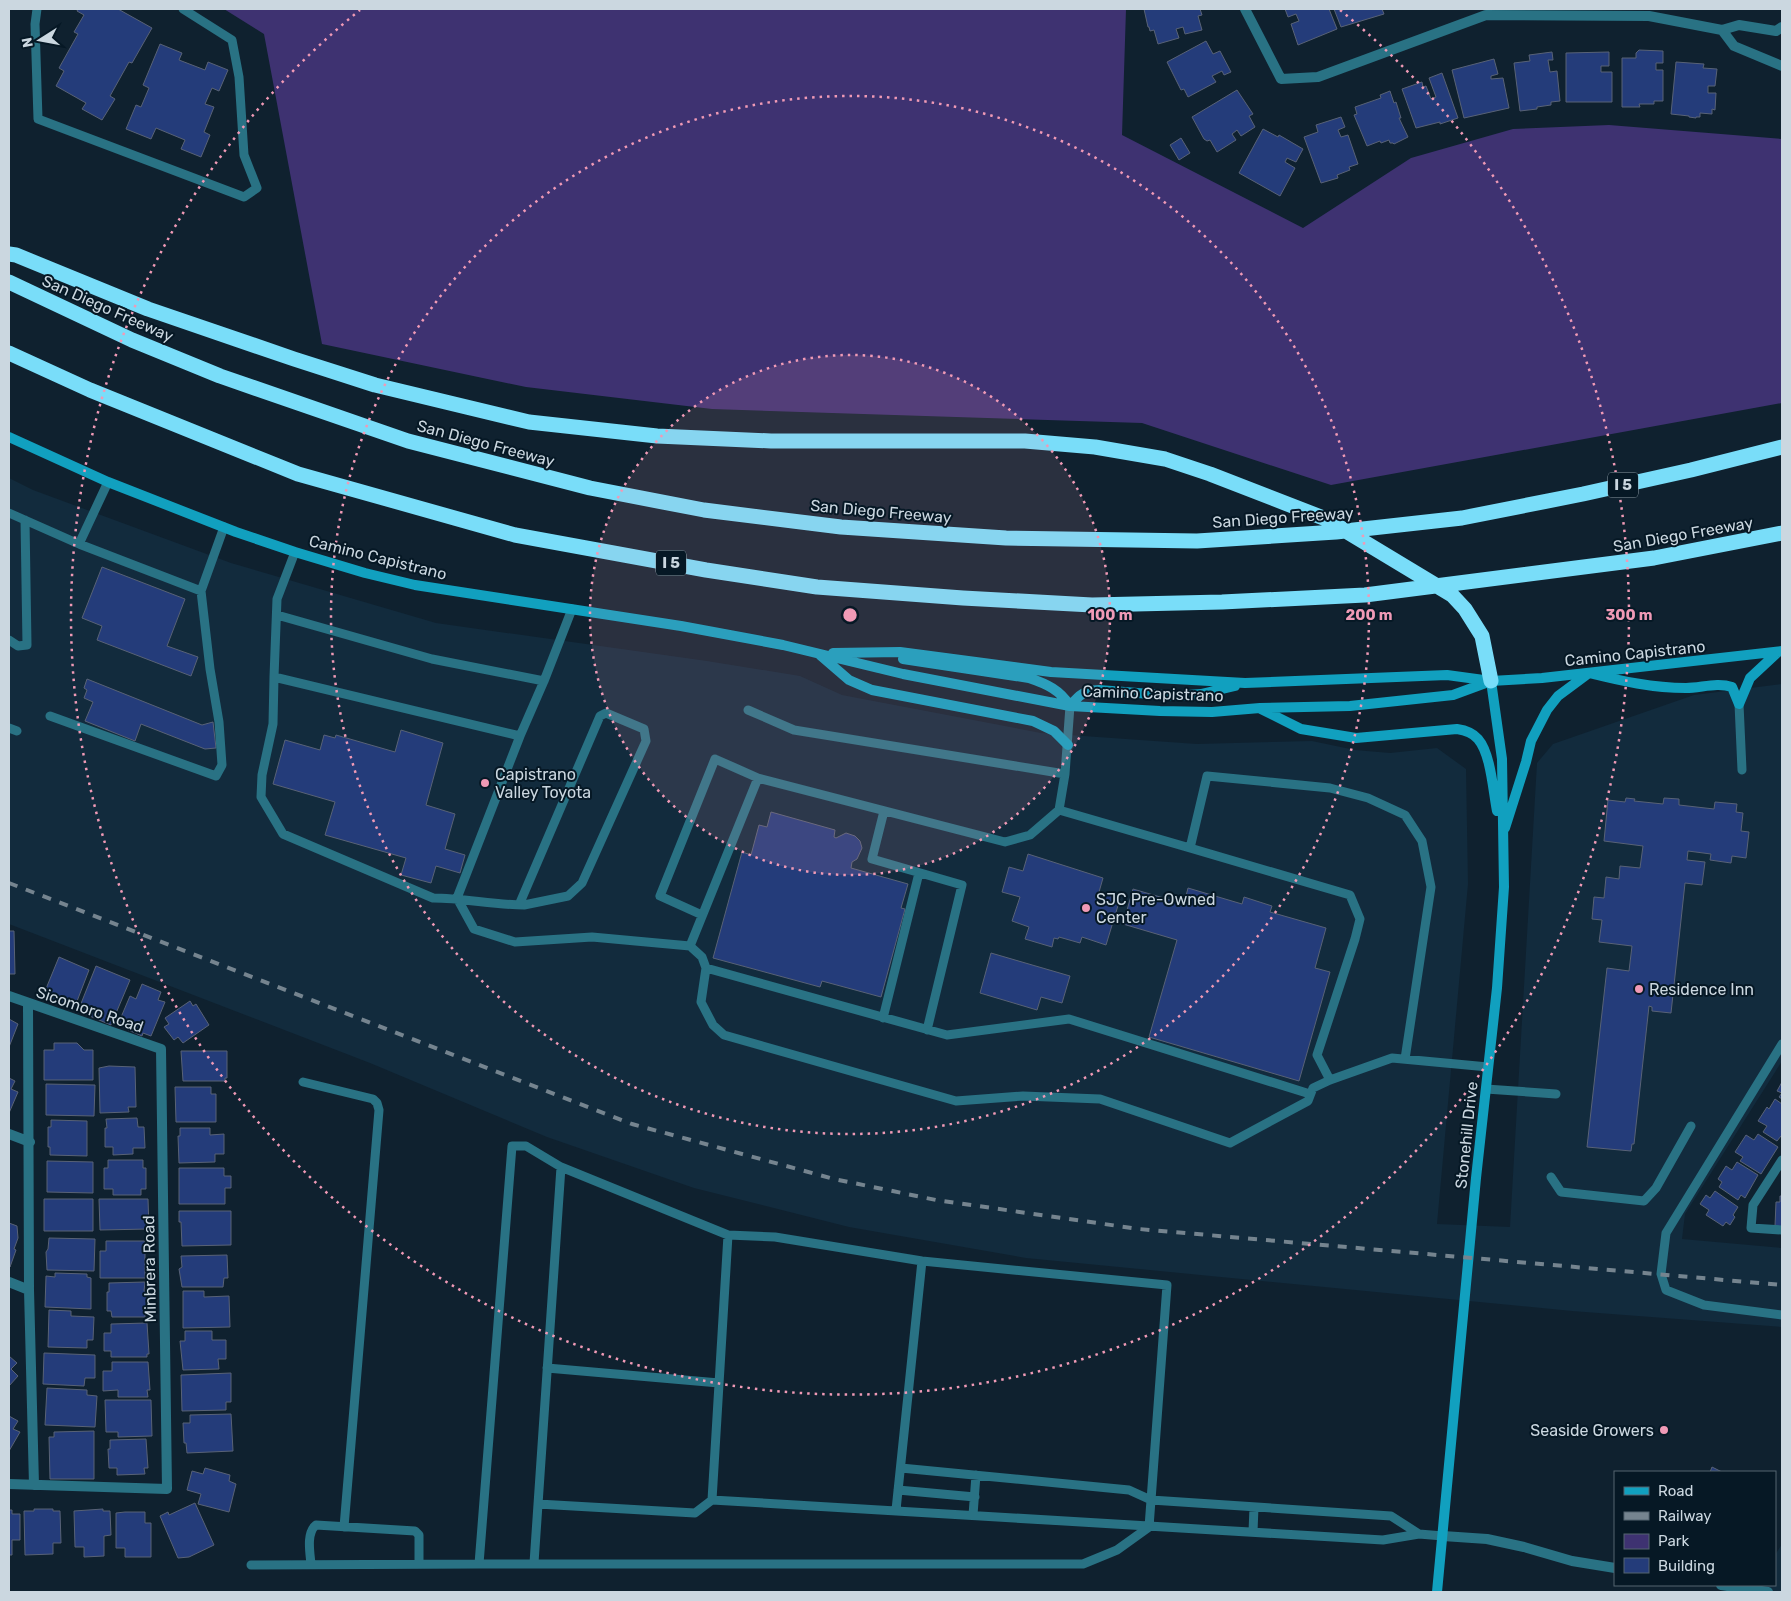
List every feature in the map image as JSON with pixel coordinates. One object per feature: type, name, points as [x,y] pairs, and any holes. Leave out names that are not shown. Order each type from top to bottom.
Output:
[{"type":"highway","points":[[9,254],[16,255],[148,309],[294,359],[375,385],[529,422],[657,436],[772,440],[1025,441],[1095,447],[1165,459],[1210,474],[1326,519],[1452,595],[1465,610],[1482,636],[1491,681]]},
{"type":"highway","name":"San Diego Freeway","points":[[9,282],[132,340],[229,379],[408,441],[590,488],[704,510],[841,527],[1006,538],[1197,540],[1336,532],[1462,518],[1583,494],[1782,447]]},
{"type":"highway","name":"San Diego Freeway","points":[[9,353],[90,390],[298,474],[515,534],[706,570],[817,587],[1092,605],[1222,602],[1365,595],[1654,558],[1782,533]]},
{"type":"main road","name":"Camino Capistrano","points":[[10,440],[108,482],[224,527],[295,552],[365,573],[415,585],[681,626],[793,646],[903,674],[1070,706],[1160,712],[1212,712],[1260,708],[1350,706],[1453,695],[1491,681]]},
{"type":"main road","name":"Camino Capistrano","points":[[817,653],[900,652],[1051,672],[1245,683],[1447,675],[1491,681],[1542,678],[1780,652]]},
{"type":"main road","points":[[1739,704],[1750,678],[1780,652]]},
{"type":"main road","points":[[817,653],[849,680],[872,690],[1033,721],[1054,731],[1068,745]]},
{"type":"main road","points":[[869,653],[948,667],[1029,678],[1048,684],[1064,696],[1070,706],[1077,697],[1086,691],[1099,690],[1176,696],[1201,694],[1245,683]]},
{"type":"main road","points":[[1502,836],[1531,741],[1547,710],[1558,696],[1590,673],[1629,683],[1685,688],[1725,685],[1732,687],[1739,704]]},
{"type":"main road","name":"Stonehill Drive","points":[[1438,1592],[1476,1178],[1497,988],[1504,887],[1502,759],[1491,681]]},
{"type":"main road","points":[[1260,708],[1301,729],[1356,738],[1457,729],[1466,730],[1478,738],[1486,756],[1502,836]]},
{"type":"street","points":[[1245,9],[1281,79],[1318,77],[1486,15],[1649,16],[1722,30],[1739,25],[1776,30],[1782,28]]},
{"type":"street","points":[[1722,30],[1734,46],[1782,66]]},
{"type":"street","name":"Sicomoro Road","points":[[9,996],[161,1049]]},
{"type":"street","points":[[9,1484],[34,1485],[29,1290],[30,1142],[28,1003]]},
{"type":"street","name":"Minbrera Road","points":[[34,1485],[166,1489],[161,1049]]},
{"type":"street","points":[[9,1134],[30,1142]]},
{"type":"street","points":[[9,1282],[29,1290]]},
{"type":"street","points":[[1443,1536],[1487,1539],[1524,1547],[1572,1561],[1614,1568]]},
{"type":"street","points":[[1728,1586],[1768,1592]]},
{"type":"lane","points":[[37,9],[35,24],[38,119],[244,197],[257,188],[244,154],[239,77],[232,40],[183,9]]},
{"type":"lane","points":[[79,544],[108,482]]},
{"type":"lane","points":[[9,513],[79,544],[201,592]]},
{"type":"lane","points":[[9,640],[18,646],[27,645],[25,520]]},
{"type":"lane","points":[[50,716],[216,776],[222,764],[219,722],[210,669],[201,592],[224,527]]},
{"type":"lane","points":[[295,552],[278,599],[273,724],[262,775],[261,797],[282,834],[433,898],[456,898],[491,904],[519,905],[568,896],[582,883],[646,741],[644,729],[606,713],[600,716],[519,905]]},
{"type":"lane","points":[[456,898],[572,609]]},
{"type":"lane","points":[[277,615],[432,659],[544,680]]},
{"type":"lane","points":[[274,677],[520,736]]},
{"type":"lane","points":[[1739,704],[1742,770]]},
{"type":"lane","points":[[702,915],[660,896],[715,759],[758,778],[1005,842],[1030,835],[1059,810],[1065,774],[1070,706]]},
{"type":"lane","points":[[748,710],[794,730],[1065,774]]},
{"type":"lane","points":[[1190,848],[1207,776],[1330,788],[1368,798],[1405,815],[1422,840],[1431,887],[1405,1059]]},
{"type":"lane","points":[[690,946],[758,778]]},
{"type":"lane","points":[[1059,810],[1350,896],[1360,919],[1317,1055],[1330,1080]]},
{"type":"lane","points":[[884,811],[872,859],[962,885],[927,1030]]},
{"type":"lane","points":[[883,1018],[919,873]]},
{"type":"lane","points":[[456,898],[474,929],[515,942],[592,937],[690,946],[702,958],[706,968],[701,1002],[713,1025],[724,1035],[956,1102],[1023,1096],[1100,1099],[1230,1143],[1308,1101],[1313,1088],[1392,1058],[1488,1067]]},
{"type":"lane","points":[[706,968],[947,1035],[1069,1019],[1310,1094]]},
{"type":"lane","points":[[1782,1044],[1666,1233],[1662,1274],[1666,1290],[1704,1306],[1782,1315]]},
{"type":"lane","points":[[303,1082],[373,1099],[377,1103],[379,1110],[344,1527]]},
{"type":"lane","points":[[1486,1089],[1556,1094]]},
{"type":"lane","points":[[1551,1177],[1560,1192],[1644,1200],[1656,1188],[1691,1126]]},
{"type":"lane","points":[[251,1564],[479,1564],[534,1563],[1083,1564],[1117,1550],[1149,1527],[1167,1286],[922,1261],[775,1237],[728,1235],[561,1167],[526,1146],[512,1146],[479,1564]]},
{"type":"lane","points":[[1782,1160],[1753,1205],[1751,1228],[1782,1230]]},
{"type":"lane","points":[[534,1563],[561,1167]]},
{"type":"lane","points":[[712,1500],[728,1235]]},
{"type":"lane","points":[[896,1510],[922,1261]]},
{"type":"lane","points":[[547,1368],[719,1383]]},
{"type":"lane","points":[[901,1468],[1128,1490],[1152,1500],[1391,1516],[1419,1534]]},
{"type":"lane","points":[[973,1515],[976,1475]]},
{"type":"lane","points":[[898,1490],[974,1497]]},
{"type":"lane","points":[[538,1504],[695,1513],[712,1500],[1383,1540],[1419,1534],[1443,1536]]},
{"type":"lane","points":[[1253,1532],[1254,1507]]},
{"type":"lane","points":[[310,1564],[310,1534],[312,1528],[316,1525],[415,1531],[419,1535],[419,1564]]},
{"type":"shaded area","points":[[9,478],[33,490],[231,563],[436,623],[800,676],[842,695],[1041,733],[1197,744],[1312,741],[1355,750],[1390,753],[1437,748],[1466,769],[1468,884],[1437,1224],[1510,1227],[1537,763],[1553,744],[1694,695],[1782,684],[1782,1061],[1685,1214],[1682,1239],[1782,1248],[1782,1327],[1572,1311],[1026,1258],[849,1227],[694,1188],[547,1137],[370,1063],[9,924]]},
{"type":"shaded area","points":[[1782,1544],[1782,1592],[1751,1592],[1755,1586],[1776,1586],[1776,1553]]},
{"type":"green space","points":[[224,9],[1126,9],[1122,135],[1303,228],[1411,158],[1513,129],[1609,125],[1782,139],[1782,403],[1331,485],[1142,423],[712,409],[526,387],[322,344],[264,34]]},
{"type":"building","points":[[78,9],[118,9],[152,28],[132,63],[129,62],[110,96],[115,99],[102,120],[82,109],[86,103],[56,86],[64,71],[59,68],[78,34],[74,32],[84,15],[77,11]]},
{"type":"building","points":[[1144,9],[1200,9],[1202,15],[1198,16],[1202,30],[1185,34],[1183,27],[1176,29],[1179,38],[1158,44],[1154,30],[1150,31],[1148,27]]},
{"type":"building","points":[[1285,9],[1329,9],[1337,29],[1298,45],[1291,24],[1299,21],[1296,14],[1288,17]]},
{"type":"building","points":[[1334,9],[1382,9],[1384,14],[1341,27]]},
{"type":"building","points":[[1206,41],[1213,54],[1220,51],[1231,72],[1224,75],[1222,71],[1212,76],[1216,82],[1188,97],[1184,89],[1181,90],[1167,62]]},
{"type":"building","points":[[160,44],[182,53],[179,60],[205,70],[208,62],[228,70],[219,91],[212,88],[205,104],[214,107],[204,132],[210,135],[201,157],[181,149],[185,140],[156,128],[151,139],[126,129],[136,105],[141,107],[149,88],[143,85]]},
{"type":"building","points":[[1639,50],[1663,51],[1663,63],[1656,63],[1656,70],[1663,70],[1663,101],[1654,101],[1654,104],[1639,104],[1640,107],[1622,107],[1622,58],[1636,58],[1636,53]]},
{"type":"building","points":[[1552,52],[1553,60],[1548,60],[1550,72],[1557,71],[1560,101],[1551,102],[1551,105],[1537,107],[1537,109],[1520,111],[1514,63],[1530,61],[1529,55]]},
{"type":"building","points":[[1609,52],[1609,66],[1601,66],[1601,72],[1612,72],[1612,102],[1566,102],[1566,53]]},
{"type":"building","points":[[1494,59],[1498,74],[1491,76],[1491,79],[1503,78],[1509,108],[1464,118],[1452,70]]},
{"type":"building","points":[[1676,62],[1704,64],[1703,68],[1717,69],[1715,86],[1708,86],[1708,93],[1716,93],[1715,110],[1712,109],[1712,114],[1700,113],[1700,117],[1696,118],[1671,114]]},
{"type":"building","points":[[1442,73],[1458,118],[1440,124],[1440,122],[1416,128],[1402,89],[1422,82],[1423,87],[1426,86],[1431,99],[1436,97],[1429,78]]},
{"type":"building","points":[[1237,90],[1253,114],[1249,116],[1255,127],[1241,136],[1237,130],[1232,134],[1236,140],[1217,152],[1210,140],[1204,139],[1192,117]]},
{"type":"building","points":[[1390,91],[1394,103],[1396,102],[1401,118],[1399,118],[1408,137],[1394,144],[1390,143],[1389,140],[1367,146],[1354,115],[1357,114],[1355,107],[1381,98],[1380,95]]},
{"type":"building","points":[[1341,117],[1345,127],[1338,130],[1341,137],[1348,135],[1358,164],[1349,167],[1350,170],[1337,175],[1338,178],[1321,183],[1304,137],[1318,132],[1316,125]]},
{"type":"building","points":[[1263,129],[1278,137],[1279,135],[1303,149],[1296,162],[1287,158],[1285,162],[1295,168],[1280,196],[1239,173]]},
{"type":"building","points":[[1181,138],[1190,153],[1179,160],[1170,145]]},
{"type":"building","points":[[102,567],[185,599],[167,646],[198,657],[191,676],[97,640],[102,626],[82,618]]},
{"type":"building","points":[[87,679],[202,725],[213,722],[216,748],[205,749],[141,724],[135,741],[85,721],[93,702],[84,698],[87,690],[84,688]]},
{"type":"building","points":[[401,730],[443,743],[426,805],[455,814],[445,849],[465,855],[460,873],[436,866],[431,883],[401,875],[406,858],[325,835],[335,802],[273,784],[285,740],[320,750],[324,735],[335,738],[336,735],[395,752]]},
{"type":"building","name":"Residence Inn","points":[[1626,798],[1635,799],[1634,801],[1663,804],[1664,798],[1679,799],[1679,805],[1714,809],[1715,802],[1737,804],[1736,812],[1743,813],[1741,831],[1749,832],[1746,858],[1732,856],[1731,863],[1710,860],[1711,854],[1688,851],[1687,860],[1705,862],[1702,885],[1685,883],[1671,1013],[1652,1011],[1652,1007],[1649,1006],[1634,1144],[1632,1144],[1631,1151],[1587,1147],[1607,968],[1629,971],[1632,946],[1599,942],[1602,920],[1592,919],[1594,897],[1604,898],[1606,877],[1619,879],[1620,866],[1640,868],[1643,846],[1604,841],[1608,800],[1625,802]]},
{"type":"building","points":[[771,812],[835,830],[834,837],[836,838],[846,833],[855,836],[860,841],[862,848],[857,859],[852,862],[851,868],[908,884],[901,908],[905,909],[881,997],[822,981],[820,987],[713,958],[742,852],[751,855],[759,825],[767,827]]},
{"type":"building","points":[[1028,854],[1103,878],[1099,892],[1120,899],[1106,945],[1082,937],[1080,943],[1059,937],[1058,939],[1054,938],[1052,947],[1025,939],[1029,927],[1012,921],[1020,897],[1002,892],[1009,867],[1023,871]]},
{"type":"building","points":[[1188,888],[1242,904],[1244,897],[1272,906],[1270,912],[1326,928],[1315,968],[1330,972],[1299,1081],[1149,1037],[1177,940],[1123,924],[1133,889],[1184,904]]},
{"type":"building","points":[[9,931],[14,931],[15,974],[9,974]]},
{"type":"building","points":[[991,953],[1070,976],[1062,1003],[1041,997],[1037,1010],[980,993]]},
{"type":"building","points":[[59,957],[89,970],[74,1009],[43,996]]},
{"type":"building","points":[[96,966],[130,980],[111,1025],[78,1011]]},
{"type":"building","points":[[142,984],[161,992],[158,1000],[165,1002],[151,1036],[143,1033],[142,1036],[124,1028],[125,1025],[119,1022],[130,996],[136,999]]},
{"type":"building","points":[[190,1001],[193,1006],[196,1004],[209,1025],[183,1043],[178,1037],[174,1040],[164,1027],[169,1024],[165,1018]]},
{"type":"building","points":[[9,1019],[18,1024],[9,1047]]},
{"type":"building","points":[[54,1043],[77,1043],[84,1050],[93,1050],[93,1080],[44,1080],[44,1050],[54,1050]]},
{"type":"building","points":[[181,1051],[227,1051],[227,1078],[225,1078],[225,1081],[183,1081]]},
{"type":"building","points":[[109,1066],[135,1067],[136,1107],[128,1107],[129,1112],[100,1113],[99,1068]]},
{"type":"building","points":[[9,1078],[15,1081],[11,1089],[18,1092],[9,1113]]},
{"type":"building","points":[[1782,1082],[1782,1093],[1777,1091]]},
{"type":"building","points":[[46,1084],[95,1085],[94,1116],[46,1115]]},
{"type":"building","points":[[175,1087],[211,1087],[211,1094],[216,1094],[216,1122],[176,1122]]},
{"type":"building","points":[[1775,1099],[1782,1104],[1782,1137],[1777,1141],[1763,1132],[1767,1126],[1758,1121]]},
{"type":"building","points":[[137,1118],[138,1127],[144,1127],[145,1148],[133,1148],[133,1154],[113,1155],[113,1147],[105,1147],[106,1119]]},
{"type":"building","points":[[51,1120],[87,1121],[87,1156],[50,1155],[48,1127],[51,1127]]},
{"type":"building","points":[[180,1128],[210,1128],[210,1135],[224,1134],[224,1154],[215,1154],[215,1162],[179,1163],[178,1136],[180,1136]]},
{"type":"building","points":[[1758,1134],[1778,1147],[1761,1174],[1740,1161],[1743,1157],[1735,1152],[1746,1135],[1754,1140]]},
{"type":"building","points":[[108,1160],[143,1160],[143,1168],[146,1168],[146,1189],[141,1189],[141,1195],[113,1195],[113,1189],[104,1189],[104,1168],[108,1168]]},
{"type":"building","points":[[47,1161],[93,1162],[93,1193],[47,1192]]},
{"type":"building","points":[[1737,1162],[1758,1175],[1745,1198],[1741,1195],[1738,1200],[1719,1187],[1722,1182],[1718,1179],[1726,1166],[1732,1170]]},
{"type":"building","points":[[179,1168],[224,1168],[224,1176],[231,1176],[231,1188],[225,1188],[225,1204],[179,1204]]},
{"type":"building","points":[[1715,1191],[1738,1207],[1730,1225],[1726,1222],[1723,1226],[1706,1215],[1709,1210],[1700,1204],[1706,1195],[1710,1198]]},
{"type":"building","points":[[1780,1196],[1782,1196],[1782,1227],[1775,1226],[1776,1202],[1780,1202]]},
{"type":"building","points":[[44,1199],[93,1199],[93,1231],[44,1231]]},
{"type":"building","points":[[99,1199],[148,1199],[149,1229],[100,1230]]},
{"type":"building","points":[[179,1211],[231,1211],[231,1245],[182,1246]]},
{"type":"building","points":[[9,1223],[17,1226],[18,1238],[10,1267]]},
{"type":"building","points":[[49,1238],[95,1239],[94,1271],[47,1270],[46,1252]]},
{"type":"building","points":[[106,1241],[145,1241],[145,1278],[100,1278],[100,1251],[106,1251]]},
{"type":"building","points":[[227,1255],[228,1278],[224,1278],[223,1287],[182,1287],[179,1269],[182,1267],[181,1256]]},
{"type":"building","points":[[55,1273],[87,1274],[87,1277],[91,1278],[91,1309],[45,1307],[46,1276],[55,1277]]},
{"type":"building","points":[[145,1282],[144,1291],[147,1291],[147,1311],[145,1311],[145,1317],[112,1317],[111,1311],[107,1311],[109,1283]]},
{"type":"building","points":[[183,1291],[204,1291],[204,1297],[229,1296],[230,1327],[183,1328]]},
{"type":"building","points":[[49,1310],[71,1311],[71,1316],[94,1317],[93,1340],[87,1340],[87,1348],[48,1347]]},
{"type":"building","points":[[147,1323],[149,1354],[147,1354],[147,1357],[111,1357],[111,1351],[104,1351],[104,1333],[111,1333],[111,1324]]},
{"type":"building","points":[[185,1331],[212,1331],[212,1340],[226,1340],[226,1359],[218,1359],[219,1369],[183,1370],[180,1341],[185,1341]]},
{"type":"building","points":[[44,1353],[95,1355],[95,1378],[85,1378],[84,1386],[43,1384]]},
{"type":"building","points":[[9,1356],[17,1363],[11,1369],[18,1376],[9,1386]]},
{"type":"building","points":[[112,1362],[148,1362],[150,1390],[147,1390],[148,1397],[118,1397],[118,1390],[103,1391],[103,1371],[112,1371]]},
{"type":"building","points":[[231,1373],[231,1402],[226,1402],[226,1410],[182,1411],[181,1375]]},
{"type":"building","points":[[47,1388],[87,1390],[87,1395],[97,1396],[95,1427],[45,1425]]},
{"type":"building","points":[[105,1400],[151,1400],[152,1436],[118,1437],[118,1432],[106,1432]]},
{"type":"building","points":[[231,1414],[233,1451],[187,1453],[186,1443],[184,1443],[183,1423],[190,1423],[190,1415]]},
{"type":"building","points":[[9,1416],[18,1421],[13,1429],[20,1432],[9,1451]]},
{"type":"building","points":[[94,1431],[94,1479],[50,1479],[49,1437],[54,1437],[54,1432]]},
{"type":"building","points":[[146,1439],[148,1468],[144,1468],[145,1474],[117,1475],[117,1468],[109,1468],[108,1449],[110,1449],[110,1440]]},
{"type":"building","points":[[1712,1467],[1720,1471],[1710,1471]]},
{"type":"building","points":[[205,1468],[230,1475],[229,1481],[236,1484],[229,1512],[198,1504],[201,1494],[187,1490],[192,1471],[203,1474]]},
{"type":"building","points":[[195,1503],[214,1545],[189,1557],[178,1558],[160,1516],[168,1512],[169,1515]]},
{"type":"building","points":[[34,1509],[60,1511],[61,1543],[53,1543],[53,1554],[25,1555],[24,1511],[34,1511]]},
{"type":"building","points":[[103,1509],[103,1511],[110,1511],[111,1535],[104,1536],[104,1556],[84,1557],[84,1547],[75,1547],[74,1511]]},
{"type":"building","points":[[9,1510],[12,1510],[12,1514],[20,1514],[20,1540],[12,1540],[12,1555],[9,1555]]},
{"type":"building","points":[[145,1512],[145,1523],[151,1523],[151,1557],[125,1557],[125,1548],[116,1548],[116,1513]]},
{"type":"railway","points":[[9,883],[632,1124],[834,1179],[936,1200],[1139,1229],[1782,1285]]},
{"type":"place","name":"Capistrano Valley Toyota","points":[[485,783]]},
{"type":"place","name":"SJC Pre-Owned Center","points":[[1086,908]]},
{"type":"place","name":"Residence Inn","points":[[1639,989]]},
{"type":"place","name":"Seaside Growers","points":[[1664,1430]]}]
